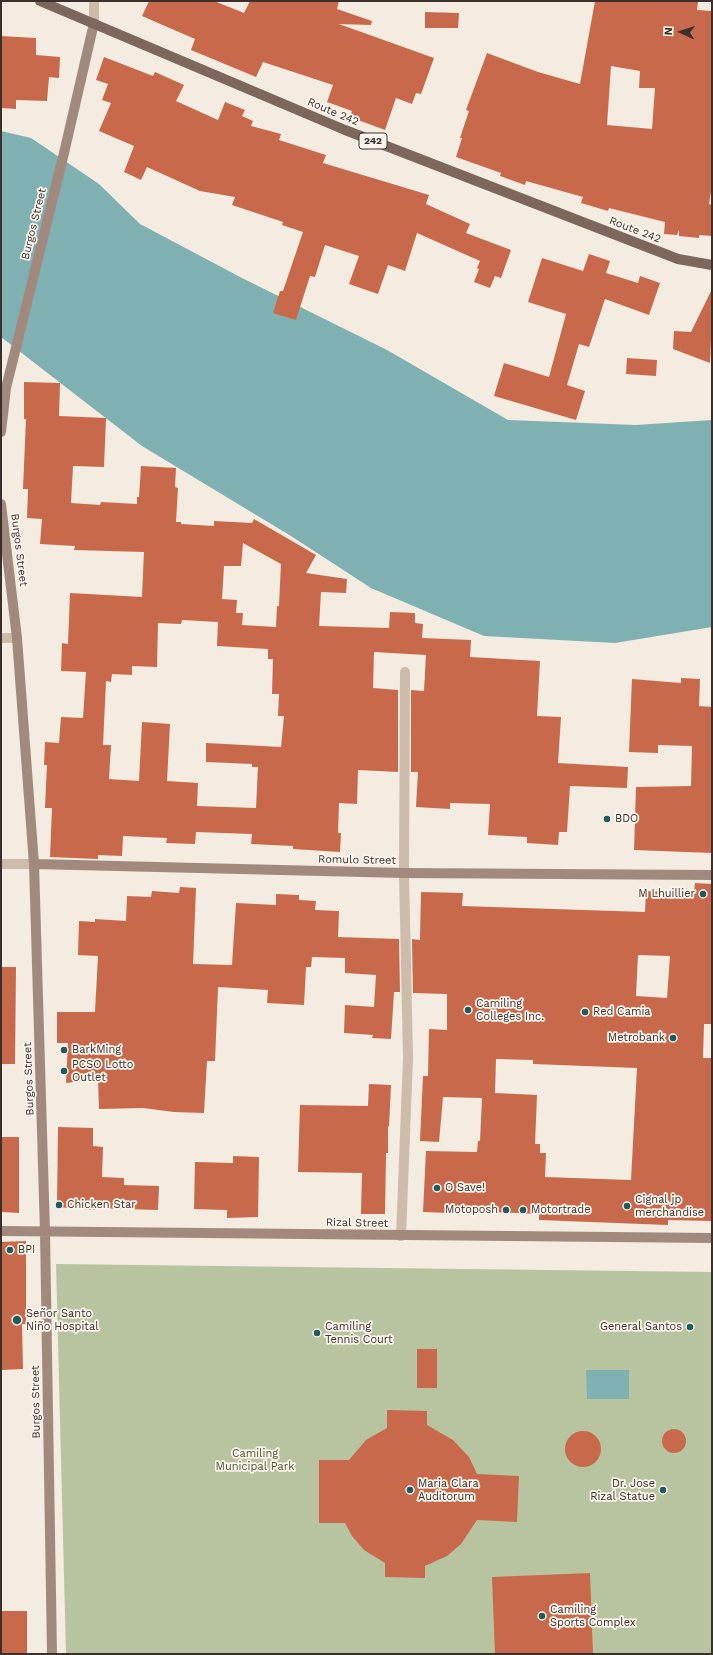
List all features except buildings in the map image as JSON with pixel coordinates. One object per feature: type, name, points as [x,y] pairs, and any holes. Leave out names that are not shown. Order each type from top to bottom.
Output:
[{"type":"main road","name":"Route 242","points":[[40,1],[345,130],[678,259],[712,265]]},
{"type":"street","points":[[94,1],[94,23]]},
{"type":"street","name":"Burgos Street","points":[[1,432],[6,388],[64,153],[94,23]]},
{"type":"street","name":"Burgos Street","points":[[1,504],[17,638],[34,864],[45,1232],[52,1654]]},
{"type":"street","points":[[1,638],[17,638]]},
{"type":"street","points":[[401,1236],[408,1058],[404,873],[404,672]]},
{"type":"street","name":"Romulo Street","points":[[1,864],[404,873],[712,876]]},
{"type":"street","name":"Rizal Street","points":[[1,1231],[712,1238]]},
{"type":"green space","name":"Camiling Municipal Park","points":[[56,1264],[712,1272],[712,1654],[66,1654]]},
{"type":"water","points":[[1,131],[31,138],[99,184],[140,224],[242,278],[387,350],[508,420],[636,425],[712,420],[712,627],[615,643],[484,636],[371,588],[291,536],[142,446],[1,337]]},
{"type":"water","points":[[586,1370],[629,1370],[629,1399],[587,1399]]},
{"type":"place","name":"BDO","points":[[607,819]]},
{"type":"place","name":"M Lhuillier","points":[[703,894]]},
{"type":"place","name":"Camiling Colleges Inc.","points":[[468,1010]]},
{"type":"place","name":"Red Camia","points":[[585,1012]]},
{"type":"place","name":"Metrobank","points":[[673,1038]]},
{"type":"place","name":"BarkMing","points":[[64,1050]]},
{"type":"place","name":"PCSO Lotto Outlet","points":[[64,1071]]},
{"type":"place","name":"O Save!","points":[[437,1188]]},
{"type":"place","name":"Chicken Star","points":[[59,1205]]},
{"type":"place","name":"Cignal jp merchandise","points":[[627,1206]]},
{"type":"place","name":"Motoposh","points":[[506,1210]]},
{"type":"place","name":"Motortrade","points":[[523,1210]]},
{"type":"place","name":"BPI","points":[[10,1250]]},
{"type":"place","name":"Señor Santo Niño Hospital","points":[[17,1320]]},
{"type":"place","name":"General Santos","points":[[690,1327]]},
{"type":"place","name":"Camiling Tennis Court","points":[[317,1333]]},
{"type":"place","name":"Maria Clara Auditorum","points":[[410,1490]]},
{"type":"place","name":"Dr. Jose Rizal Statue","points":[[663,1490]]},
{"type":"place","name":"Camiling Sports Complex","points":[[542,1616]]}]
